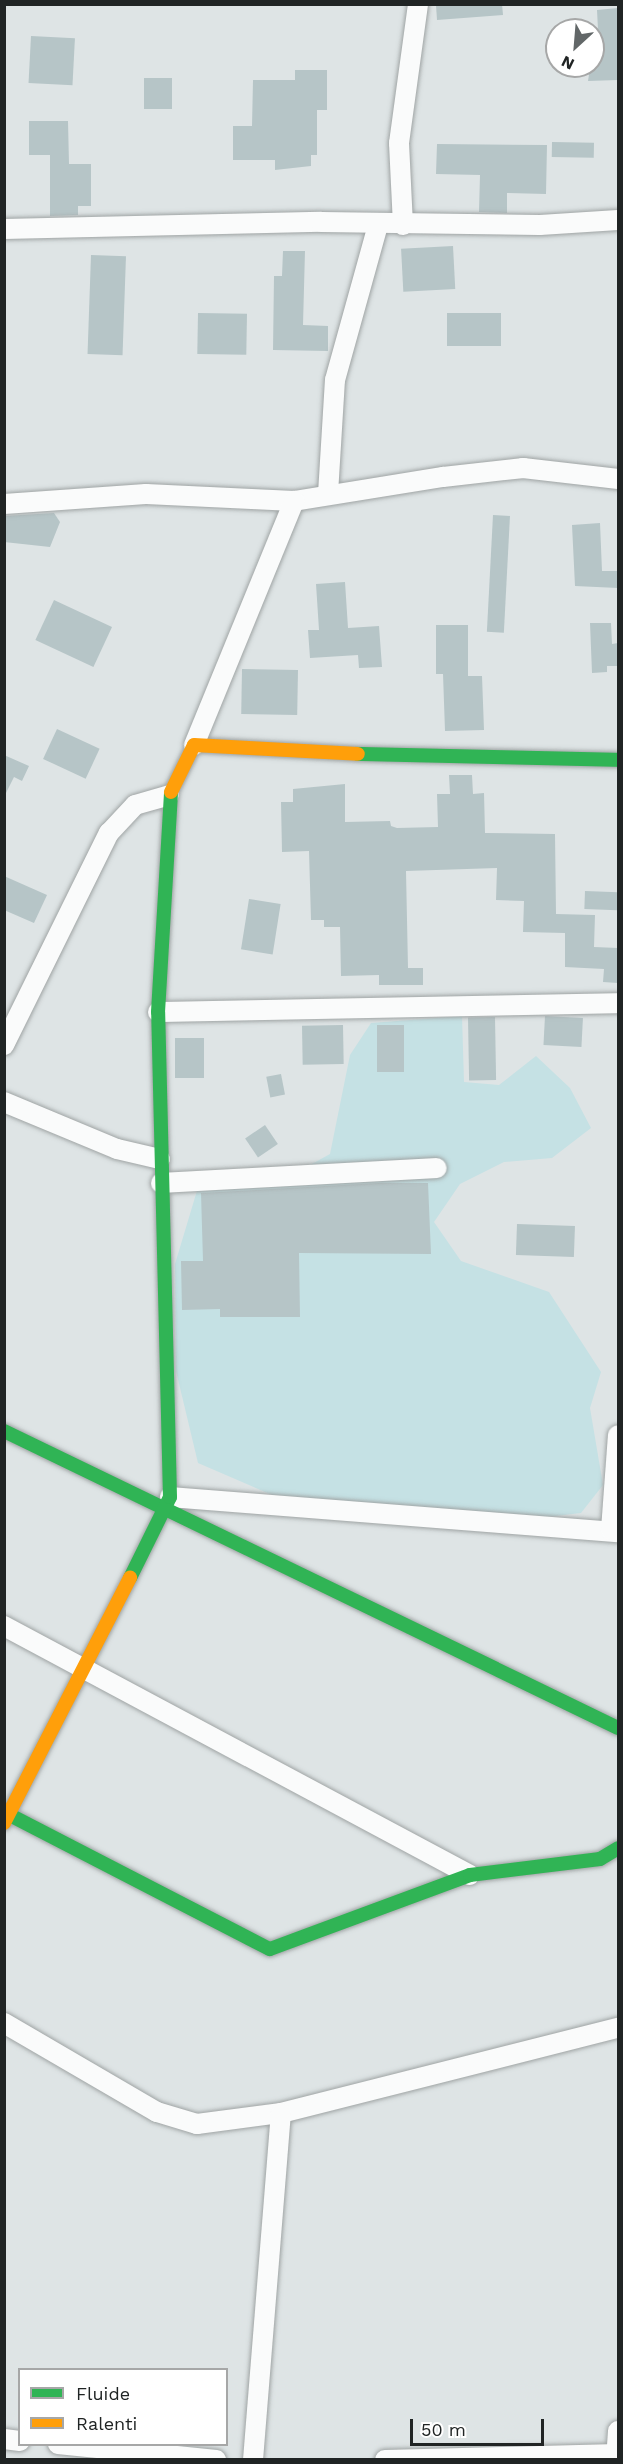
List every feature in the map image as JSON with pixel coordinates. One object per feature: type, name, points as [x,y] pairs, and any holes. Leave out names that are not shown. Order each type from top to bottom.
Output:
[{"type":"street","points":[[403,225],[399,142],[418,4]]},
{"type":"street","points":[[4,229],[321,222],[378,225],[540,225],[618,220]]},
{"type":"street","points":[[328,494],[335,380],[378,225]]},
{"type":"street","points":[[4,504],[146,495],[294,501],[328,494],[523,468],[618,479]]},
{"type":"street","points":[[294,501],[194,745],[169,795],[158,1012],[167,1503],[86,1670],[6,1817],[270,1949],[470,1875],[600,1859],[618,1848]]},
{"type":"street","points":[[194,745],[295,753],[618,760]]},
{"type":"street","points":[[4,1045],[109,833],[135,805],[169,795]]},
{"type":"street","points":[[158,1012],[618,1003]]},
{"type":"street","points":[[4,1102],[117,1149],[160,1159]]},
{"type":"street","points":[[161,1183],[436,1168]]},
{"type":"street","points":[[4,1431],[167,1503],[618,1728]]},
{"type":"street","points":[[167,1503],[615,1531],[618,1435]]},
{"type":"street","points":[[4,1626],[470,1875]]},
{"type":"street","points":[[4,2023],[179,2121],[197,2124],[281,2113],[618,2028]]},
{"type":"street","points":[[252,2460],[281,2113]]},
{"type":"street","points":[[385,2460],[617,2456],[618,2431]]},
{"type":"street","points":[[69,2446],[216,2460]]},
{"type":"shaded area","points":[[462,1016],[464,1082],[499,1085],[536,1056],[570,1088],[591,1128],[552,1158],[504,1162],[460,1184],[434,1222],[461,1261],[549,1292],[601,1372],[590,1408],[603,1485],[581,1513],[522,1520],[286,1501],[198,1463],[176,1371],[175,1264],[199,1184],[290,1176],[330,1154],[350,1055],[371,1023]]},
{"type":"building","points":[[502,4],[503,15],[437,20],[436,5]]},
{"type":"building","points":[[618,8],[618,80],[588,81],[588,78],[605,78],[605,18],[597,18],[597,10]]},
{"type":"building","points":[[31,36],[75,38],[72,85],[29,83]]},
{"type":"building","points":[[295,70],[327,70],[327,110],[317,110],[317,155],[311,155],[311,166],[275,170],[275,160],[233,160],[233,126],[252,126],[253,80],[295,80]]},
{"type":"building","points":[[144,78],[172,78],[172,109],[144,109]]},
{"type":"building","points":[[29,121],[68,121],[69,164],[91,164],[91,206],[78,206],[78,215],[50,216],[50,155],[29,155]]},
{"type":"building","points":[[552,142],[594,143],[594,158],[552,157]]},
{"type":"building","points":[[437,144],[547,145],[546,194],[507,193],[507,213],[479,212],[480,175],[436,174]]},
{"type":"building","points":[[453,246],[455,289],[403,292],[401,249]]},
{"type":"building","points":[[283,251],[305,251],[303,325],[328,326],[328,351],[273,350],[274,276],[282,276]]},
{"type":"building","points":[[91,255],[126,256],[123,355],[88,354]]},
{"type":"building","points":[[198,313],[247,314],[246,355],[197,354]]},
{"type":"building","points":[[447,313],[501,313],[501,346],[447,346]]},
{"type":"building","points":[[54,513],[60,522],[50,547],[4,542],[4,516]]},
{"type":"building","points":[[493,515],[510,516],[504,633],[487,632]]},
{"type":"building","points":[[600,523],[602,571],[618,571],[618,588],[575,586],[572,525]]},
{"type":"building","points":[[345,582],[348,628],[379,626],[382,667],[359,668],[358,655],[310,658],[308,630],[319,630],[316,584]]},
{"type":"building","points":[[54,600],[112,627],[93,667],[35,640]]},
{"type":"building","points":[[590,623],[611,623],[612,644],[618,643],[618,666],[607,666],[607,672],[592,673]]},
{"type":"building","points":[[436,625],[468,625],[468,676],[482,676],[484,730],[445,731],[443,674],[436,674]]},
{"type":"building","points":[[242,669],[298,670],[297,715],[241,714]]},
{"type":"building","points":[[57,729],[100,749],[86,779],[43,759]]},
{"type":"building","points":[[4,755],[29,766],[22,781],[14,777],[4,797]]},
{"type":"building","points":[[449,775],[472,775],[473,794],[484,793],[485,833],[555,834],[556,914],[595,915],[594,947],[618,948],[618,983],[603,982],[604,969],[565,967],[565,933],[523,932],[524,901],[496,900],[497,868],[406,871],[408,968],[423,968],[423,985],[379,985],[379,975],[341,976],[340,927],[324,927],[324,920],[311,920],[309,851],[282,852],[281,802],[293,802],[293,789],[345,784],[345,822],[390,821],[391,826],[397,828],[438,827],[437,794],[450,794]]},
{"type":"building","points":[[4,876],[47,895],[34,923],[4,910]]},
{"type":"building","points":[[585,891],[618,892],[617,910],[584,909]]},
{"type":"building","points":[[249,899],[281,904],[273,954],[241,949]]},
{"type":"building","points":[[545,1016],[583,1018],[581,1047],[543,1045]]},
{"type":"building","points":[[468,1017],[495,1017],[496,1080],[469,1080]]},
{"type":"building","points":[[343,1025],[344,1064],[303,1065],[302,1026]]},
{"type":"building","points":[[377,1025],[404,1025],[404,1072],[377,1072]]},
{"type":"building","points":[[175,1038],[204,1038],[204,1078],[175,1078]]},
{"type":"building","points":[[281,1074],[285,1095],[270,1097],[266,1077]]},
{"type":"building","points":[[265,1125],[278,1144],[258,1157],[245,1138]]},
{"type":"building","points":[[379,1183],[428,1183],[431,1254],[299,1253],[300,1317],[220,1317],[220,1309],[182,1310],[181,1261],[203,1261],[201,1193]]},
{"type":"building","points":[[517,1224],[575,1226],[574,1257],[516,1255]]},
{"type":"traffic: fast","points":[[358,754],[618,760]]},
{"type":"traffic: fast","points":[[130,1578],[170,1497],[158,1012],[171,792]]},
{"type":"traffic: fast","points":[[4,1431],[618,1728]]},
{"type":"traffic: fast","points":[[4,1812],[270,1949],[470,1875],[600,1859],[618,1848]]},
{"type":"traffic: slow","points":[[171,792],[194,745],[358,754]]},
{"type":"traffic: slow","points":[[4,1823],[130,1578]]}]
